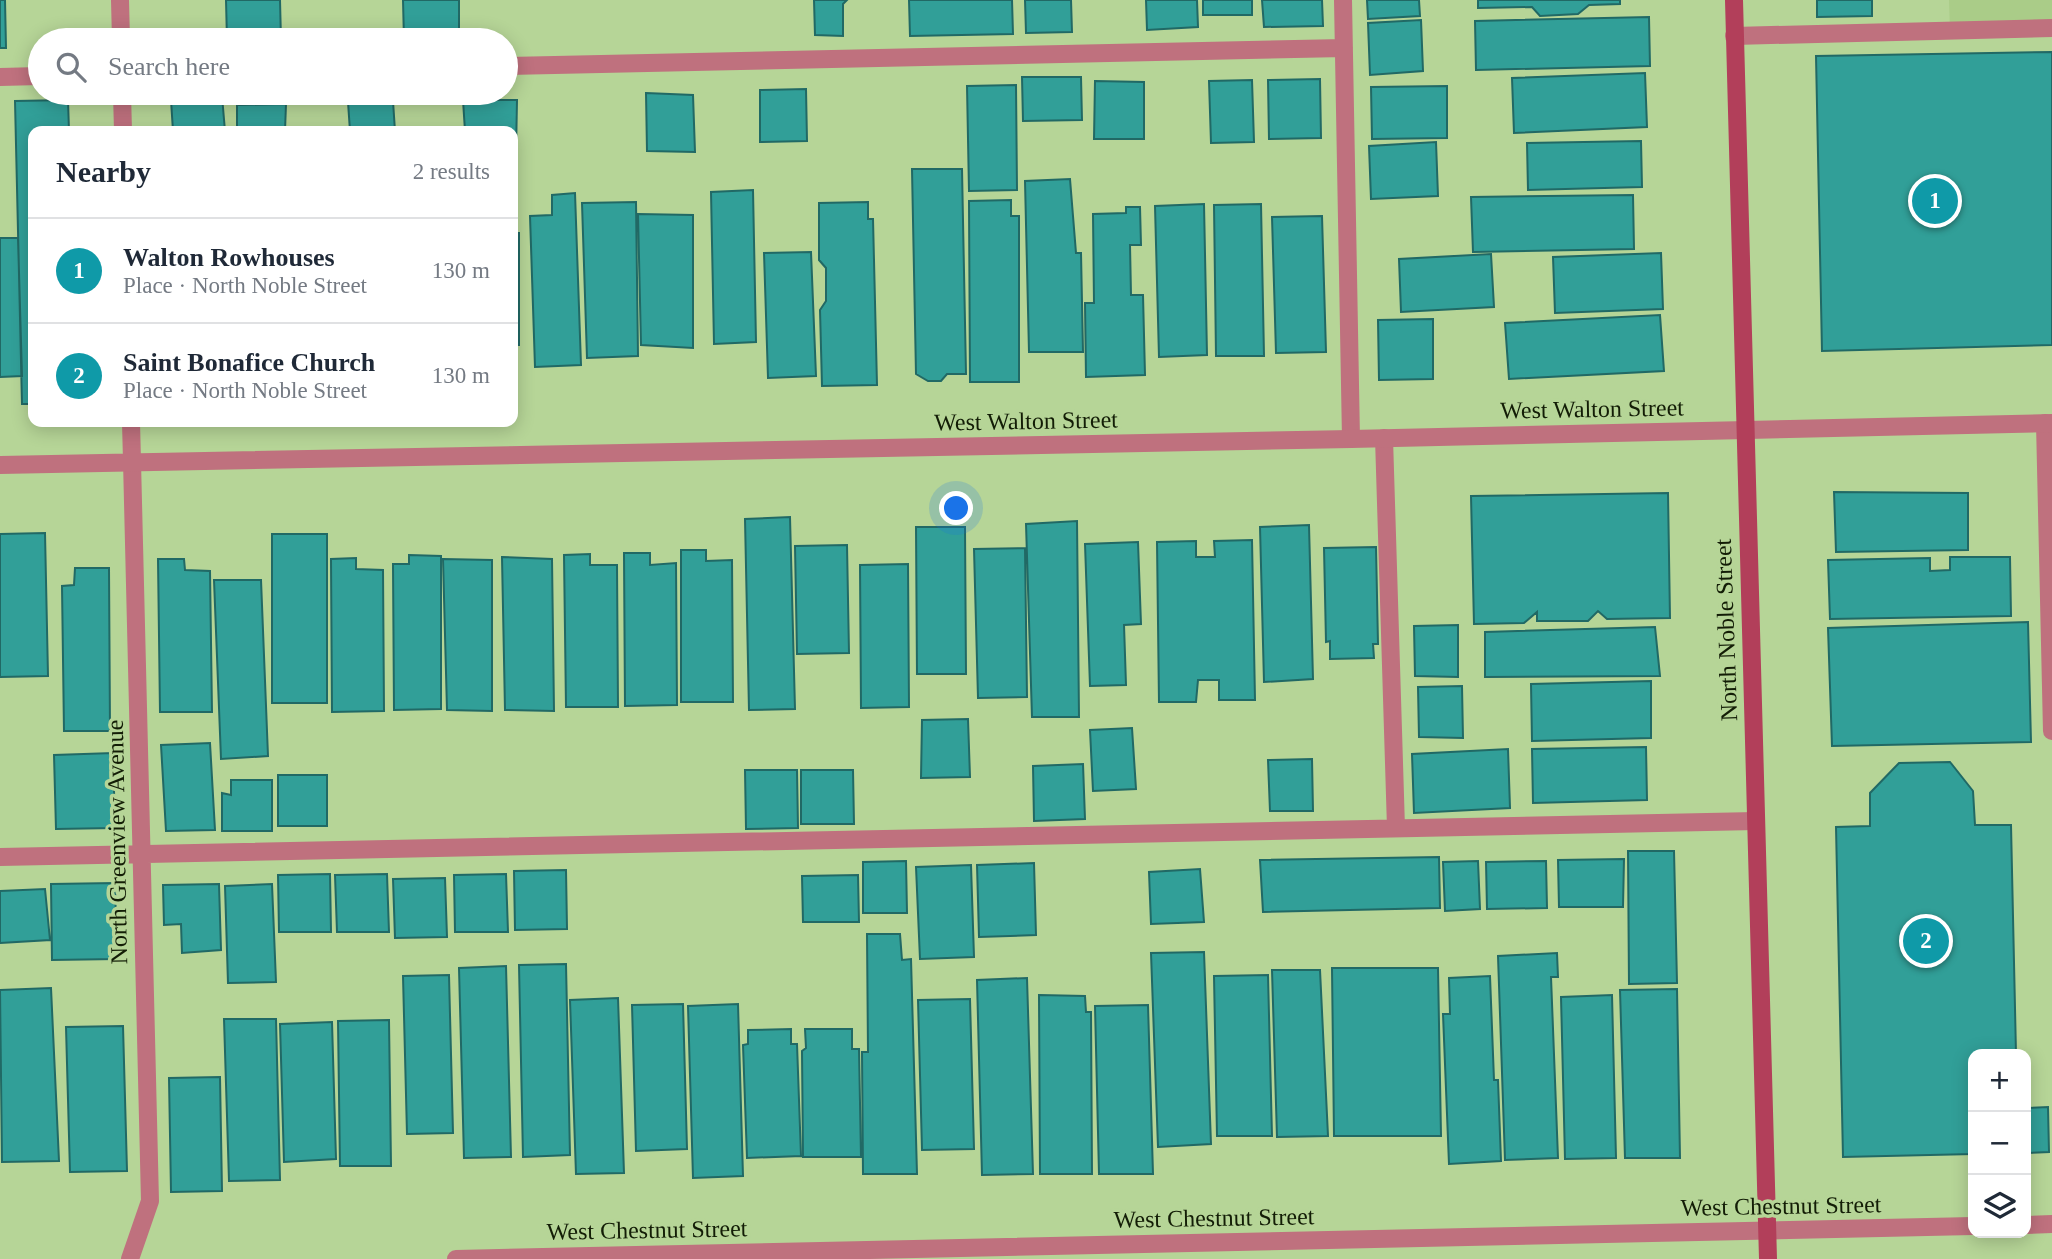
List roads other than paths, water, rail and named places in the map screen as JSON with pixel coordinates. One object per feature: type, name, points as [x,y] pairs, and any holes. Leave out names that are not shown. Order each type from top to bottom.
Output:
[{"type":"street","points":[[120,0],[121,28]]},
{"type":"street","points":[[1343,0],[1351,439]]},
{"type":"street","name":"North Noble Street","points":[[1734,0],[1768,1259]]},
{"type":"street","points":[[1734,36],[2052,28]]},
{"type":"street","points":[[518,66],[1343,48]]},
{"type":"street","points":[[0,76],[28,76]]},
{"type":"street","points":[[123,105],[124,126]]},
{"type":"street","points":[[2049,423],[2052,731]]},
{"type":"street","name":"West Walton Street","points":[[0,465],[2049,423]]},
{"type":"street","name":"North Greenview Avenue","points":[[130,1259],[150,1201],[131,427]]},
{"type":"street","points":[[1384,438],[1396,828]]},
{"type":"street","points":[[0,857],[1756,821]]},
{"type":"street","points":[[2031,1225],[2052,1224]]},
{"type":"street","name":"West Chestnut Street","points":[[456,1259],[1968,1226]]},
{"type":"place","name":"Walton Rowhouses","points":[[1935,201]]},
{"type":"place","name":"Saint Bonafice Church","points":[[1926,941]]}]
